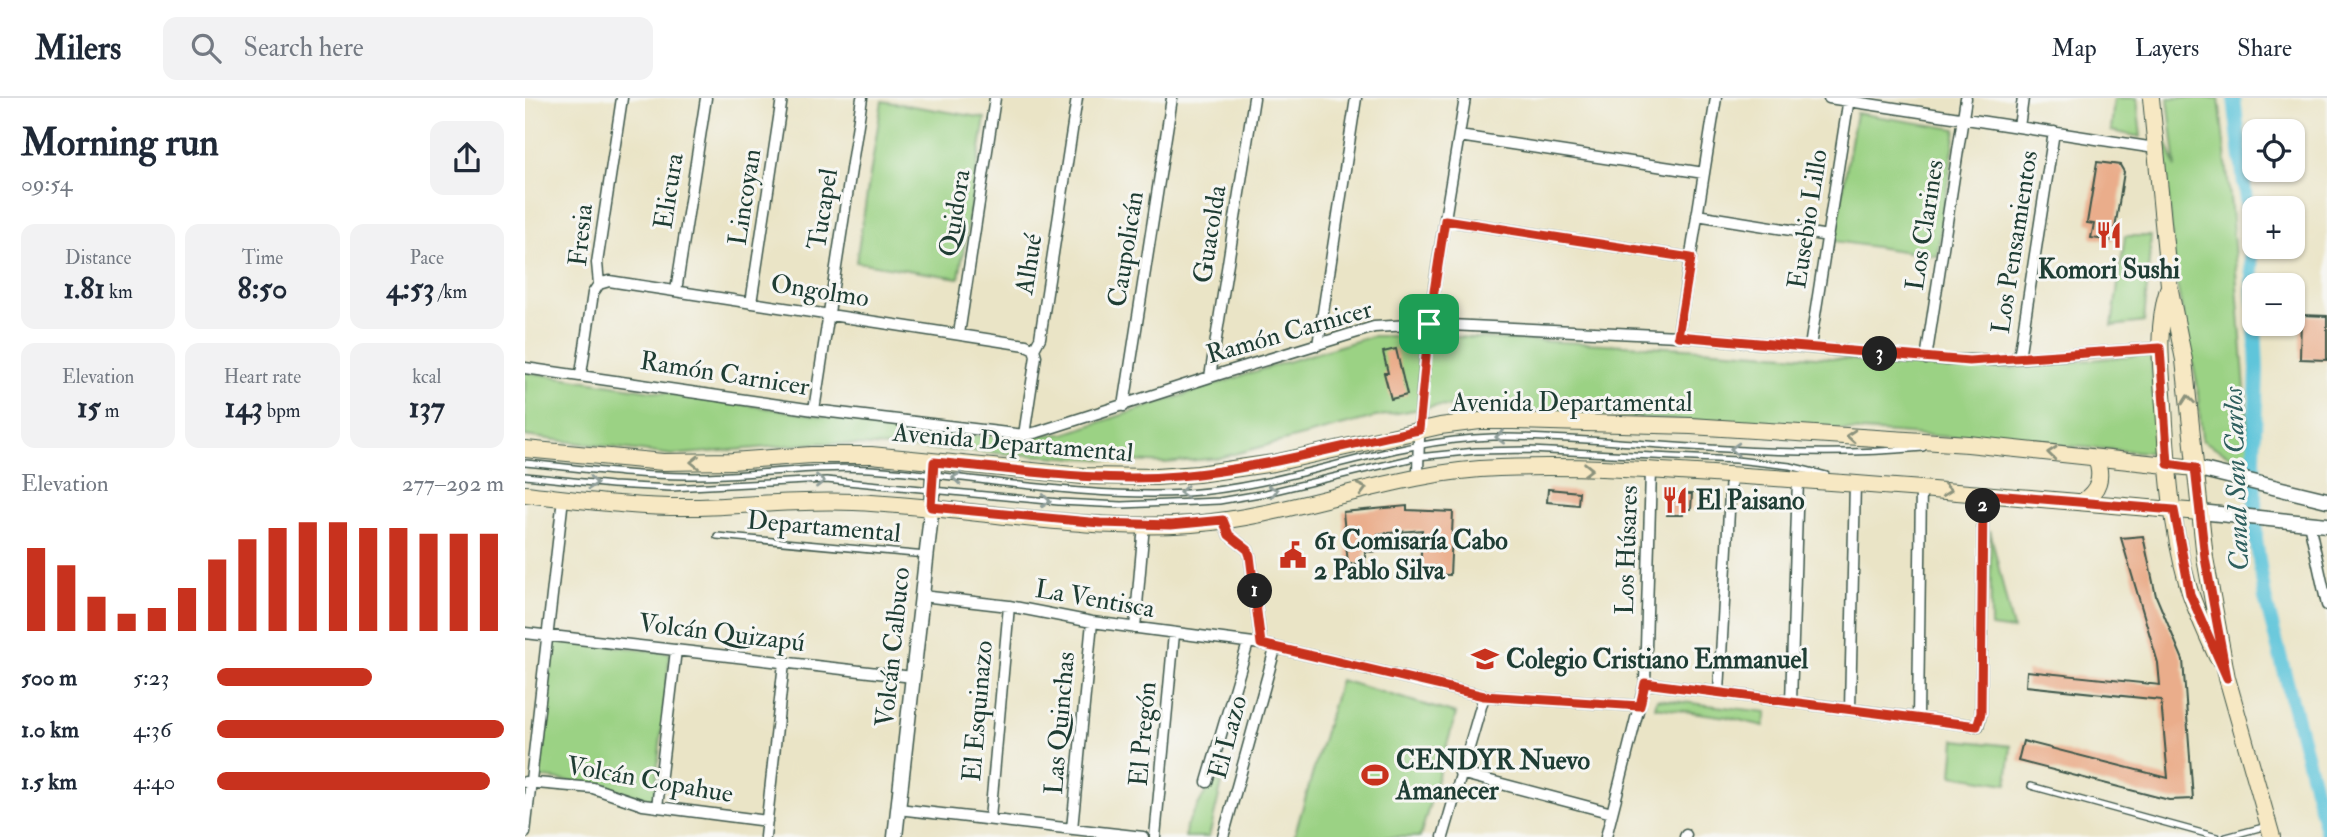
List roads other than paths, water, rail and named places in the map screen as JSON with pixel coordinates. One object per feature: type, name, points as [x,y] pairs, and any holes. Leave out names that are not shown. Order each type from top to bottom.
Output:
[{"type":"main road","points":[[2151,98],[2169,285],[2184,360],[2205,558],[2227,678],[2271,831]]},
{"type":"main road","points":[[2169,285],[2161,321],[2160,348],[2174,510],[2190,594],[2227,678]]},
{"type":"main road","name":"Avenida Departamental","points":[[525,449],[663,462],[721,462],[841,455],[933,476],[1177,476],[1274,463],[1419,437],[1480,421],[1650,425],[1968,444],[2195,468]]},
{"type":"main road","points":[[2082,502],[2099,484],[2100,471],[2096,457]]},
{"type":"main road","points":[[525,494],[641,507],[834,501],[931,507],[1062,521],[1144,525],[1259,515],[1418,477],[1495,468],[1651,470],[1855,482],[2200,512]]},
{"type":"street","name":"Fresia","points":[[581,374],[593,293],[599,284],[597,263],[622,98]]},
{"type":"street","name":"Elicura","points":[[676,291],[706,98]]},
{"type":"street","name":"Lincoyan","points":[[751,303],[782,98]]},
{"type":"street","name":"Tucapel","points":[[814,410],[863,98]]},
{"type":"street","name":"Quidora","points":[[959,334],[995,98]]},
{"type":"street","name":"Alhué","points":[[1024,435],[1036,356],[1034,349],[1040,338],[1077,98]]},
{"type":"street","name":"Caupolicán","points":[[1124,406],[1171,98]]},
{"type":"street","name":"Guacolda","points":[[1210,377],[1254,98]]},
{"type":"street","points":[[1318,345],[1356,98]]},
{"type":"street","points":[[1418,477],[1429,324],[1465,98]]},
{"type":"street","points":[[1678,336],[1716,98]]},
{"type":"street","points":[[1829,98],[2155,148]]},
{"type":"street","name":"Los Clarines","points":[[1926,359],[1966,98]]},
{"type":"street","points":[[2019,127],[2023,98]]},
{"type":"street","name":"Eusebio Lillo","points":[[1810,347],[1849,99]]},
{"type":"street","name":"Los Pensamientos","points":[[2019,358],[2054,132]]},
{"type":"street","points":[[1459,136],[1704,173]]},
{"type":"street","points":[[1697,215],[1828,236]]},
{"type":"street","points":[[1445,220],[1691,258]]},
{"type":"street","name":"Ongolmo","points":[[599,284],[610,281],[959,334],[1026,345],[1034,349]]},
{"type":"street","name":"Ramón Carnicer","points":[[525,368],[581,374],[814,410],[1024,435],[1374,327],[1429,324],[1678,336],[1969,361],[2160,348]]},
{"type":"street","name":"Avenida Departamental","points":[[2195,468],[2327,500]]},
{"type":"street","name":"Los Húsares","points":[[1606,837],[1645,683],[1651,470]]},
{"type":"street","points":[[1719,692],[1731,475]]},
{"type":"street","name":"Volcán Calbuco","points":[[895,837],[933,476]]},
{"type":"street","points":[[1791,702],[1798,479]]},
{"type":"street","points":[[1850,709],[1855,482]]},
{"type":"street","points":[[1918,718],[1921,487]]},
{"type":"street","points":[[1645,683],[1977,726],[1981,713],[1983,494]]},
{"type":"street","points":[[525,833],[528,782],[563,498]]},
{"type":"street","points":[[2200,512],[2327,525]]},
{"type":"street","points":[[1223,520],[1229,535],[1248,550],[1250,556],[1261,644]]},
{"type":"street","points":[[2309,523],[2327,605]]},
{"type":"street","points":[[1135,628],[1144,525]]},
{"type":"street","name":"La Ventisca","points":[[922,596],[1009,606],[1092,622],[1261,644],[1484,696],[1640,706]]},
{"type":"street","name":"El Esquinazo","points":[[990,820],[1009,606]]},
{"type":"street","name":"Las Quinchas","points":[[1072,829],[1092,622]]},
{"type":"street","name":"Volcán Quizapú","points":[[525,633],[913,677]]},
{"type":"street","name":"El Pregón","points":[[1155,837],[1174,634]]},
{"type":"street","points":[[1207,782],[1248,643]]},
{"type":"street","name":"El Lazo","points":[[1223,837],[1275,649]]},
{"type":"street","points":[[657,807],[676,650]]},
{"type":"street","points":[[765,837],[784,663]]},
{"type":"street","points":[[1443,837],[1484,696]]},
{"type":"street","points":[[1460,773],[1612,813]]},
{"type":"street","name":"Volcán Copahue","points":[[528,782],[593,788],[643,805],[767,821]]},
{"type":"street","points":[[898,809],[1143,837]]},
{"type":"lane","points":[[525,463],[688,476],[842,468],[933,476],[1059,502],[1159,505],[1219,501],[1266,493],[1418,457],[1476,451],[1529,450],[1736,460],[1790,466],[1855,482]]},
{"type":"lane","points":[[525,476],[650,487],[716,487],[781,481],[933,476]]},
{"type":"lane","name":"Departamental","points":[[717,536],[926,555]]},
{"type":"lane","points":[[2031,786],[2217,837]]},
{"type":"lane","points":[[2226,837],[2271,831]]},
{"type":"waterway","name":"Canal San Carlos","points":[[2234,98],[2252,273]]},
{"type":"waterway","name":"Canal San Carlos","points":[[2256,336],[2256,540],[2265,598],[2327,834]]},
{"type":"place","name":"Komori Sushi","points":[[2109,235]]},
{"type":"place","name":"El Paisano","points":[[1675,500]]},
{"type":"place","name":"61 Comisaría Cabo 2 Pablo Silva","points":[[1293,555]]},
{"type":"place","name":"Colegio Cristiano Emmanuel","points":[[1485,659]]},
{"type":"place","name":"CENDYR Nuevo Amanecer","points":[[1375,775]]}]
